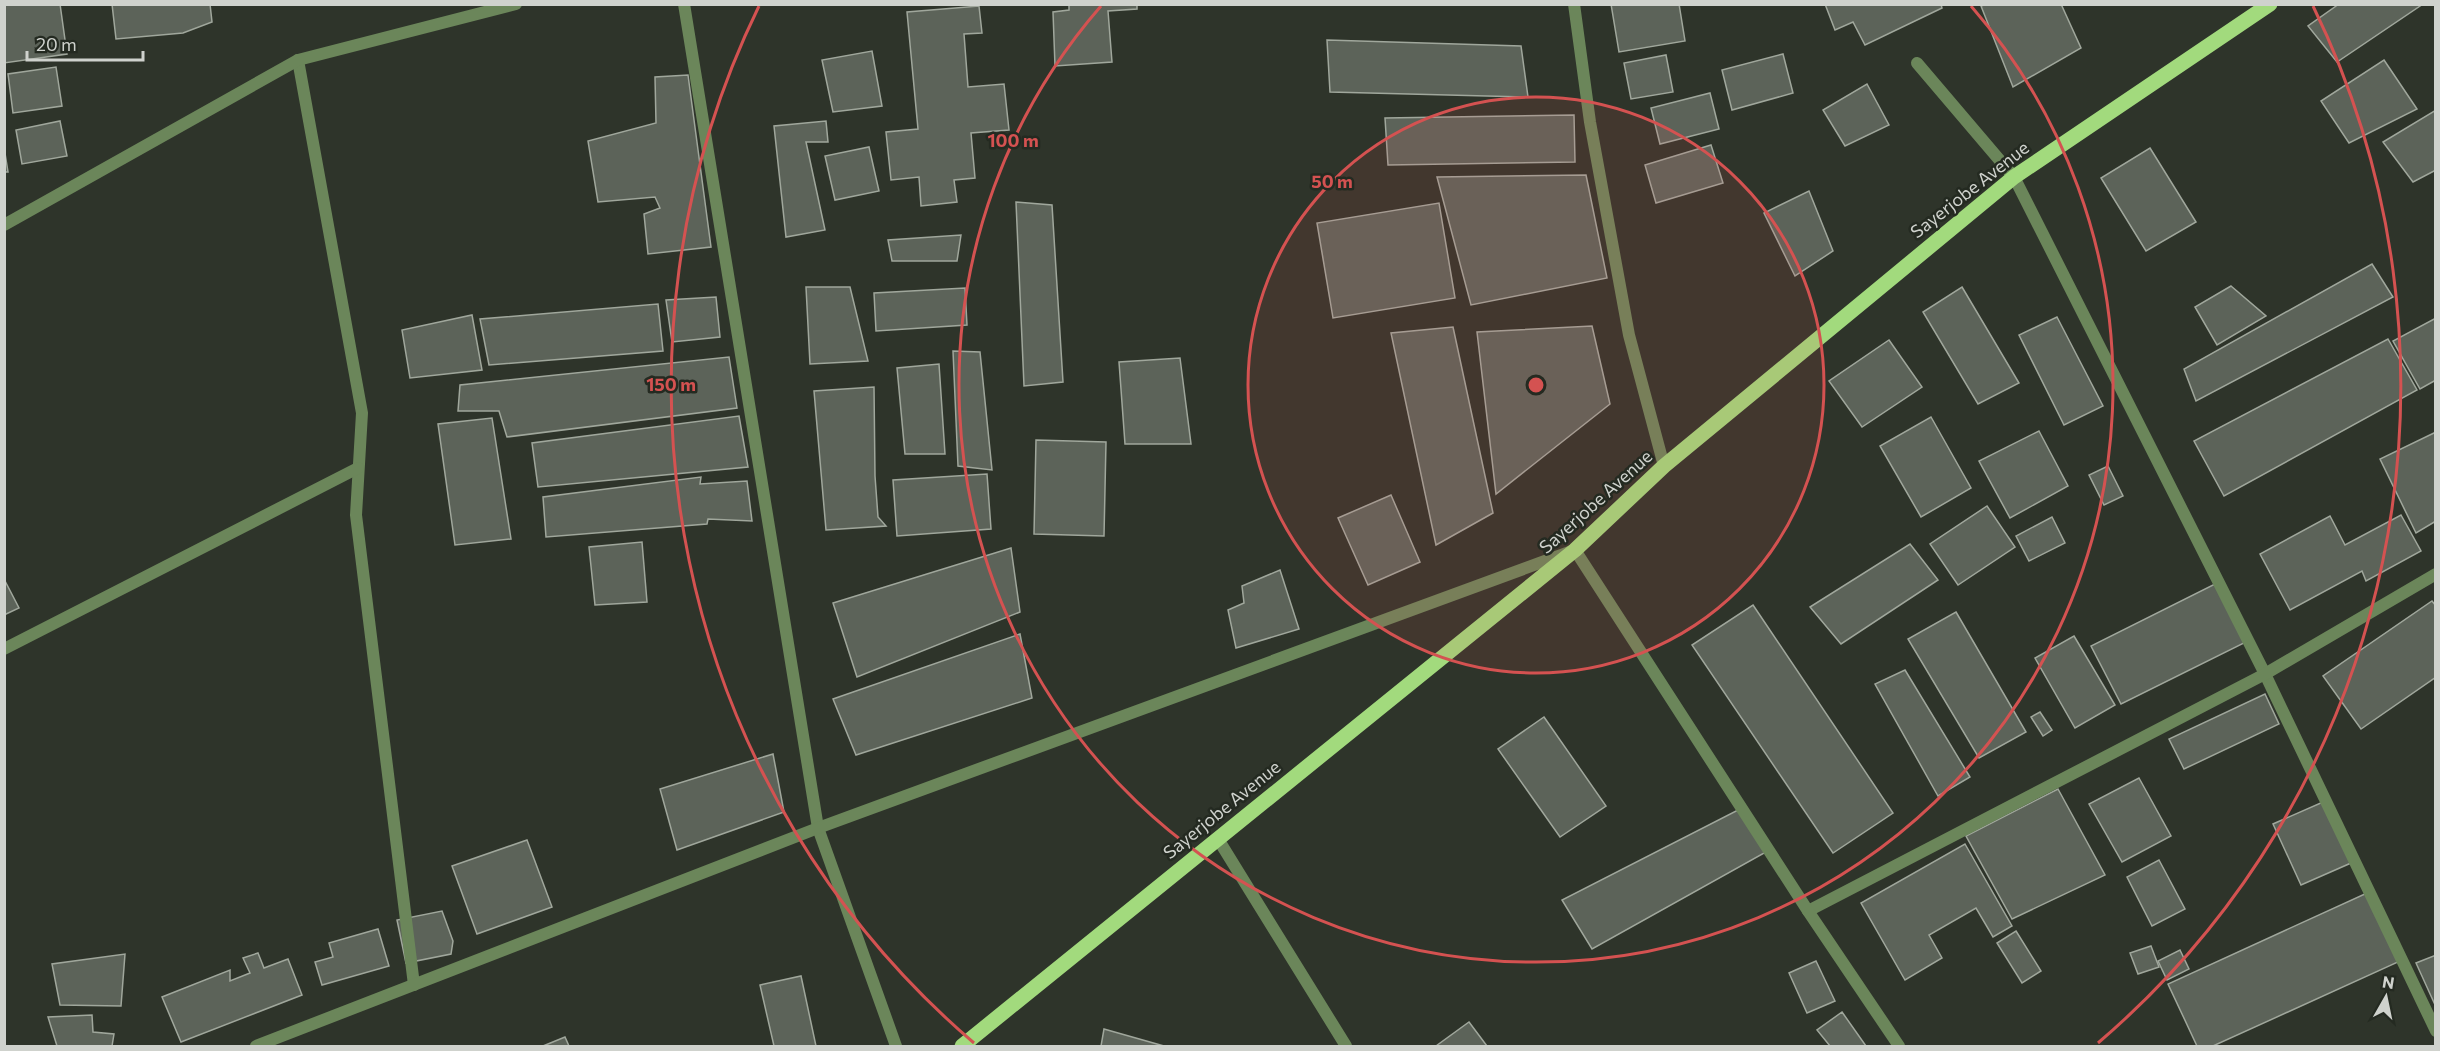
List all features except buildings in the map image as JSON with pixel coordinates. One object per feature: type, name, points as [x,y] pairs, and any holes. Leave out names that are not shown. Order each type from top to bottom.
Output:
[{"type":"main road","name":"Sayerjobe Avenue","points":[[962,1047],[1575,550],[1664,466],[2014,177],[2267,6]]},
{"type":"street","points":[[4,225],[298,60],[516,4]]},
{"type":"street","points":[[684,4],[818,828],[896,1047]]},
{"type":"street","points":[[1574,4],[1590,122],[1629,335],[1664,466]]},
{"type":"street","points":[[298,60],[362,413],[356,515],[414,985]]},
{"type":"street","points":[[1917,63],[2014,177],[2265,674],[2436,1031]]},
{"type":"street","points":[[4,649],[358,468]]},
{"type":"street","points":[[256,1047],[818,828],[1575,550],[1808,911],[1899,1047]]},
{"type":"street","points":[[1808,911],[2265,674],[2436,574]]},
{"type":"street","points":[[1218,838],[1346,1047]]}]
